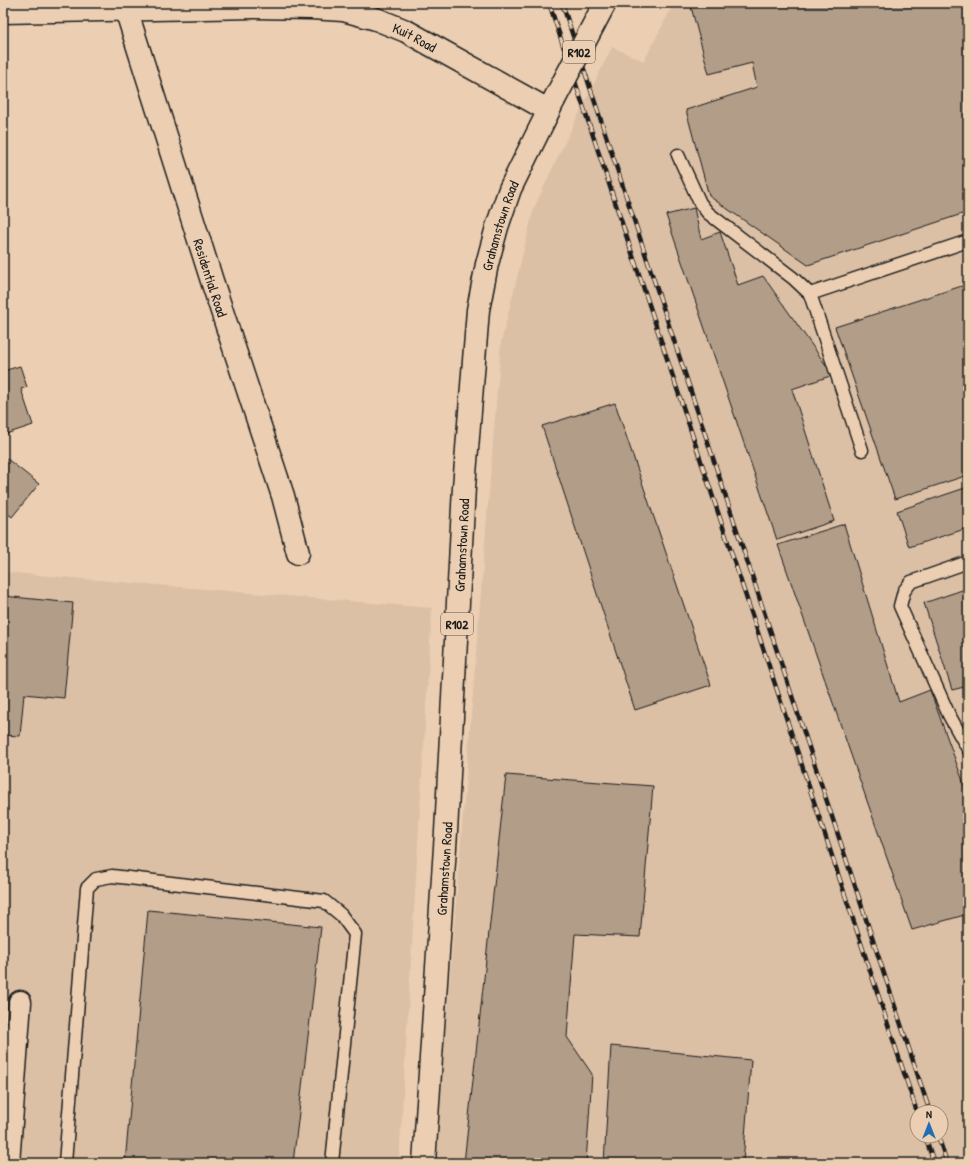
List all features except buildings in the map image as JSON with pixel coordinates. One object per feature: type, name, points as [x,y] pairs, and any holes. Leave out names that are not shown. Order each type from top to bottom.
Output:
[{"type":"street","name":"Grahamstown Road","points":[[424,1163],[446,832],[464,495],[478,310],[487,264],[497,227],[508,195],[551,105],[605,3]]},
{"type":"street","name":"Kuit Road","points":[[3,12],[125,7],[254,7],[343,10],[376,19],[406,31],[551,105]]},
{"type":"street","name":"Residential Road","points":[[125,7],[212,281],[283,496],[298,553]]},
{"type":"street","points":[[8,1163],[20,1002]]},
{"type":"lane","points":[[678,155],[700,203],[708,213],[793,278],[810,294],[862,450]]},
{"type":"lane","points":[[810,294],[968,241]]},
{"type":"lane","points":[[968,562],[912,582],[904,591],[900,606],[949,714],[968,749]]},
{"type":"lane","points":[[65,1163],[87,888],[96,879],[112,876],[324,901],[341,915],[355,934],[332,1163]]},
{"type":"shaded area","points":[[674,3],[968,3],[968,1163],[435,1163],[501,343],[534,208],[612,47],[644,61]]},
{"type":"shaded area","points":[[3,572],[432,608],[399,1163],[3,1163]]},
{"type":"railway","points":[[549,3],[914,1104]]},
{"type":"railway","points":[[562,3],[927,1104]]},
{"type":"railway","points":[[928,1144],[934,1163]]},
{"type":"railway","points":[[941,1144],[947,1163]]}]
